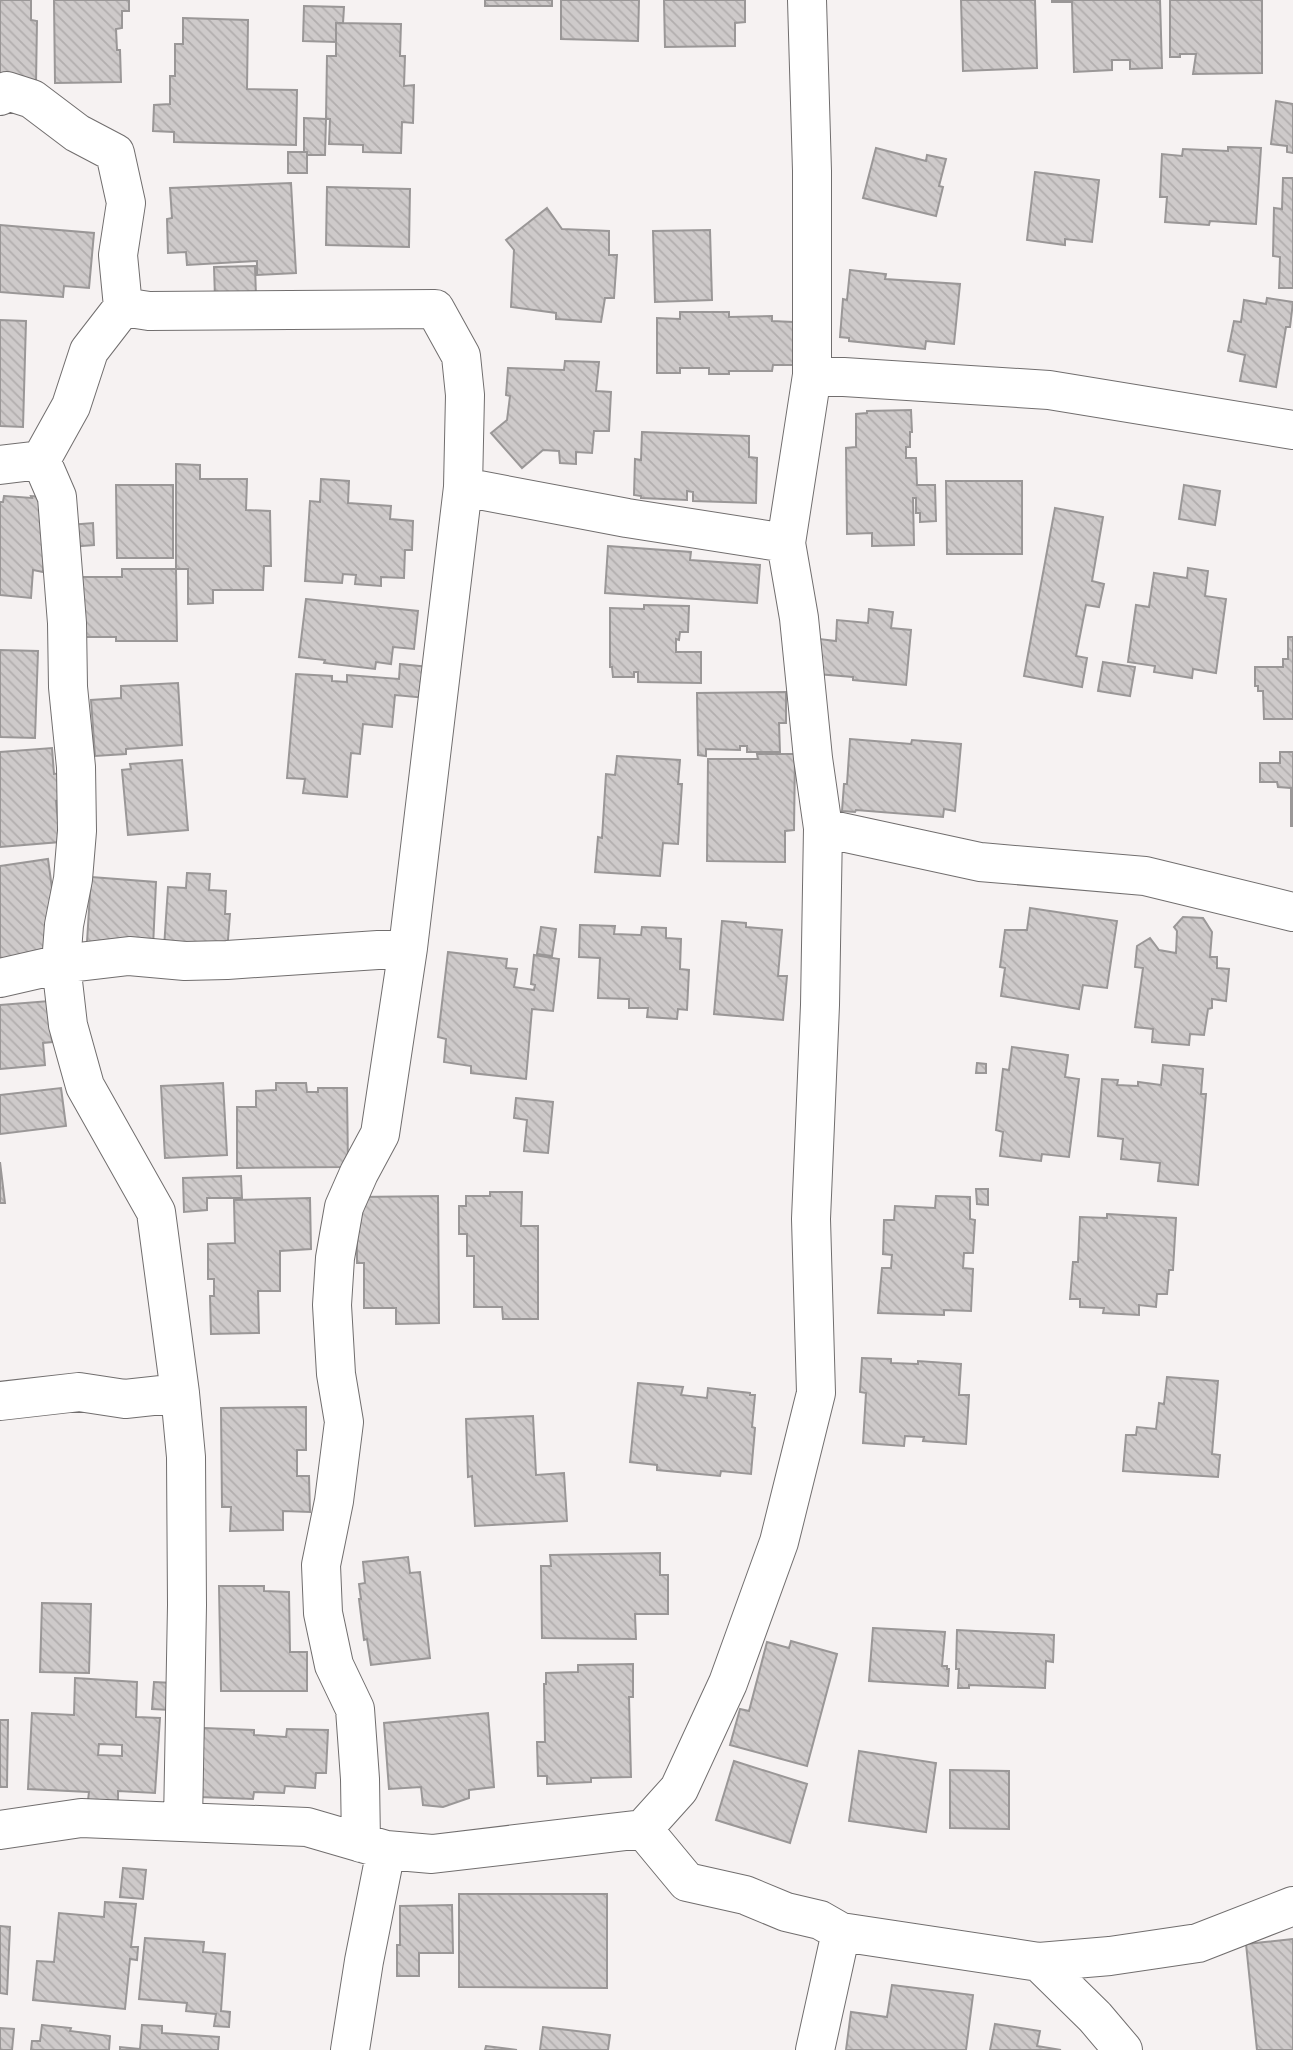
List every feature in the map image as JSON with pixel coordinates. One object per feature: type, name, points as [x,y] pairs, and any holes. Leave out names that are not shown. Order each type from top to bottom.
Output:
[{"type":"street","points":[[0,1830],[81,1818],[307,1826],[374,1847],[432,1854],[642,1829],[679,1789],[728,1682],[779,1542],[816,1393],[811,1219],[820,1005],[823,828],[799,618],[786,543],[812,375],[812,171],[807,0]]},
{"type":"street","points":[[0,96],[7,91],[32,99],[77,134],[115,153],[126,203],[118,255],[123,307],[89,351],[71,406],[41,460]]},
{"type":"street","points":[[123,307],[149,311],[435,309],[461,356],[465,395],[463,487],[408,948],[380,1134],[344,1207],[335,1258],[332,1306],[336,1374],[344,1422],[334,1501],[321,1565],[323,1613],[334,1665],[355,1709],[360,1779],[374,1847],[349,2050]]},
{"type":"street","points":[[812,375],[1049,390],[1293,430]]},
{"type":"street","points":[[0,465],[41,460]]},
{"type":"street","points":[[41,460],[57,497],[67,623],[68,687],[76,767],[76,843],[61,964],[68,1025],[85,1086],[156,1212],[180,1393],[186,1457],[187,1605],[183,1822]]},
{"type":"street","points":[[463,487],[627,518],[786,543]]},
{"type":"street","points":[[823,828],[980,862],[1145,876],[1293,912]]},
{"type":"street","points":[[0,978],[61,964],[129,956],[185,961],[227,960],[408,948]]},
{"type":"street","points":[[0,1401],[79,1392],[125,1399],[180,1393]]},
{"type":"street","points":[[642,1829],[687,1882],[745,1895],[786,1912],[820,1920],[841,1932],[1039,1962],[1198,1943],[1293,1906]]},
{"type":"street","points":[[814,2050],[841,1932]]},
{"type":"street","points":[[1039,1962],[1124,2050]]},
{"type":"building","points":[[0,0],[31,0],[31,20],[37,21],[36,84],[0,83]]},
{"type":"building","points":[[54,0],[129,0],[129,11],[122,11],[122,28],[116,29],[121,82],[55,83]]},
{"type":"building","points":[[485,0],[552,0],[552,6],[485,6]]},
{"type":"building","points":[[561,0],[639,0],[638,41],[561,39]]},
{"type":"building","points":[[664,0],[745,0],[745,22],[735,23],[735,46],[665,47]]},
{"type":"building","points":[[961,0],[1035,0],[1037,68],[963,71]]},
{"type":"building","points":[[1052,0],[1160,0],[1162,68],[1130,69],[1130,60],[1112,60],[1112,70],[1074,72],[1072,2]]},
{"type":"building","points":[[1170,0],[1262,0],[1262,73],[1193,74],[1196,54],[1170,57]]},
{"type":"building","points":[[304,6],[344,7],[343,23],[336,23],[336,42],[303,41]]},
{"type":"building","points":[[183,18],[248,20],[247,89],[297,90],[296,145],[174,142],[174,132],[153,131],[154,105],[170,104],[170,76],[175,76],[175,44],[183,44]]},
{"type":"building","points":[[336,23],[401,24],[400,56],[405,56],[404,86],[414,85],[413,123],[402,122],[401,153],[363,152],[363,145],[329,144],[330,119],[326,119],[327,56],[336,56]]},
{"type":"building","points":[[1276,101],[1293,104],[1293,153],[1287,152],[1287,146],[1271,144]]},
{"type":"building","points":[[304,118],[326,119],[325,155],[307,155],[307,152],[304,152]]},
{"type":"building","points":[[1228,147],[1261,148],[1256,224],[1165,222],[1167,197],[1160,197],[1162,154],[1182,156],[1183,149],[1228,151]]},
{"type":"building","points":[[876,148],[926,161],[927,155],[946,159],[939,186],[943,187],[936,216],[863,198]]},
{"type":"building","points":[[288,152],[307,152],[307,173],[288,173]]},
{"type":"building","points":[[1035,172],[1099,180],[1092,242],[1065,239],[1065,245],[1027,240]]},
{"type":"building","points":[[1283,178],[1293,178],[1293,288],[1279,288],[1280,257],[1273,256],[1274,208],[1282,209]]},
{"type":"building","points":[[291,183],[296,273],[257,275],[257,261],[187,265],[186,252],[168,253],[167,219],[172,218],[170,188]]},
{"type":"building","points":[[327,187],[410,189],[409,247],[326,245]]},
{"type":"building","points":[[547,208],[562,229],[609,231],[609,255],[617,255],[614,298],[605,298],[601,322],[556,319],[556,313],[511,307],[514,250],[506,240]]},
{"type":"building","points":[[0,225],[94,233],[89,288],[64,286],[63,297],[0,292]]},
{"type":"building","points":[[710,230],[712,300],[655,302],[653,231]]},
{"type":"building","points":[[255,266],[256,296],[215,298],[214,267]]},
{"type":"building","points":[[850,270],[886,274],[885,279],[960,284],[954,344],[926,341],[925,349],[849,341],[849,338],[840,337],[843,299],[847,300]]},
{"type":"building","points":[[1267,298],[1293,302],[1276,387],[1240,381],[1245,355],[1228,351],[1234,321],[1241,322],[1244,300],[1266,304]]},
{"type":"building","points":[[680,312],[729,312],[729,317],[772,316],[772,321],[793,322],[793,365],[773,365],[772,371],[729,371],[729,374],[709,374],[709,368],[680,368],[680,373],[657,373],[657,318],[680,319]]},
{"type":"building","points":[[0,320],[26,321],[23,427],[0,426]]},
{"type":"building","points":[[565,361],[599,362],[596,391],[611,392],[609,431],[594,431],[592,453],[576,452],[576,464],[560,463],[559,451],[543,450],[522,468],[491,433],[507,420],[510,396],[506,395],[508,368],[564,370]]},
{"type":"building","points":[[911,410],[912,432],[910,447],[906,447],[906,458],[916,458],[917,485],[935,485],[936,521],[920,522],[920,513],[916,513],[916,498],[913,498],[914,545],[872,546],[872,533],[847,534],[846,448],[856,447],[856,414],[867,411]]},
{"type":"building","points":[[642,432],[749,436],[749,457],[757,458],[756,503],[693,501],[693,492],[687,491],[687,500],[641,498],[634,495],[635,459],[641,460]]},
{"type":"building","points":[[176,464],[200,465],[200,479],[247,479],[246,510],[270,511],[271,566],[264,566],[263,590],[213,590],[213,603],[188,604],[188,569],[176,569]]},
{"type":"building","points":[[321,479],[349,481],[348,503],[391,506],[390,519],[413,521],[412,550],[405,550],[404,578],[381,577],[381,586],[355,584],[356,575],[343,574],[342,583],[305,581],[310,501],[320,502]]},
{"type":"building","points":[[946,481],[1022,481],[1022,554],[947,554]]},
{"type":"building","points":[[116,485],[173,485],[173,558],[117,558]]},
{"type":"building","points":[[1184,485],[1220,491],[1215,525],[1179,519]]},
{"type":"building","points":[[4,496],[49,497],[43,572],[33,570],[31,598],[0,595],[0,502],[3,502]]},
{"type":"building","points":[[1055,508],[1103,517],[1092,581],[1104,584],[1099,607],[1086,605],[1076,656],[1087,658],[1082,687],[1024,676]]},
{"type":"building","points":[[93,523],[94,545],[70,547],[69,525]]},
{"type":"building","points":[[608,546],[691,552],[690,560],[760,565],[757,603],[605,593]]},
{"type":"building","points":[[1188,568],[1208,571],[1205,596],[1226,599],[1216,673],[1193,669],[1192,678],[1154,672],[1155,666],[1128,662],[1136,605],[1149,607],[1154,573],[1187,578]]},
{"type":"building","points":[[122,569],[176,569],[177,641],[116,641],[116,637],[80,637],[79,577],[122,577]]},
{"type":"building","points":[[306,599],[418,611],[414,649],[393,647],[391,664],[376,662],[375,669],[299,657]]},
{"type":"building","points":[[644,605],[689,606],[688,632],[680,632],[679,640],[676,639],[676,652],[701,652],[701,683],[638,682],[638,672],[634,672],[634,677],[613,677],[610,667],[610,608],[644,609]]},
{"type":"building","points":[[869,609],[893,612],[891,628],[911,630],[906,685],[817,674],[820,639],[836,641],[837,620],[868,623]]},
{"type":"building","points":[[1288,637],[1293,637],[1293,719],[1264,719],[1263,691],[1258,691],[1258,686],[1255,686],[1255,667],[1283,667],[1283,659],[1288,659]]},
{"type":"building","points":[[0,650],[38,651],[35,738],[0,737]]},
{"type":"building","points":[[1103,662],[1135,667],[1130,696],[1098,691]]},
{"type":"building","points":[[400,664],[429,667],[426,698],[395,695],[392,727],[363,724],[360,754],[351,753],[347,797],[303,793],[305,779],[287,778],[296,674],[332,676],[332,681],[347,682],[347,675],[399,679]]},
{"type":"building","points":[[178,683],[182,745],[126,749],[126,754],[95,756],[91,700],[121,698],[121,686]]},
{"type":"building","points":[[786,692],[786,723],[779,723],[780,752],[747,752],[747,746],[740,746],[740,750],[706,749],[706,756],[698,755],[697,693]]},
{"type":"building","points":[[850,739],[911,744],[912,740],[961,744],[955,811],[944,809],[943,817],[842,811]]},
{"type":"building","points":[[52,748],[54,774],[64,773],[66,800],[56,801],[60,842],[0,847],[0,752]]},
{"type":"building","points":[[1280,752],[1293,752],[1293,826],[1291,788],[1278,787],[1277,782],[1260,782],[1260,763],[1280,763]]},
{"type":"building","points":[[757,754],[795,754],[794,830],[785,831],[785,862],[707,861],[708,759],[758,759]]},
{"type":"building","points":[[617,756],[680,760],[678,784],[682,784],[678,844],[663,843],[660,876],[595,872],[598,837],[602,838],[606,774],[615,775]]},
{"type":"building","points":[[182,760],[188,830],[128,835],[122,770],[131,769],[130,764]]},
{"type":"building","points":[[48,859],[57,925],[54,952],[0,959],[0,866]]},
{"type":"building","points":[[187,873],[210,874],[209,890],[226,891],[225,914],[230,914],[227,952],[164,948],[168,887],[186,888]]},
{"type":"building","points":[[91,877],[156,882],[153,947],[87,942]]},
{"type":"building","points":[[1030,908],[1117,921],[1107,988],[1083,985],[1079,1009],[1001,996],[1005,968],[1000,967],[1005,930],[1027,930]]},
{"type":"building","points":[[1183,917],[1203,918],[1212,932],[1210,957],[1217,957],[1217,968],[1229,969],[1226,1001],[1212,999],[1204,1035],[1190,1034],[1189,1045],[1152,1042],[1153,1029],[1135,1027],[1143,968],[1135,967],[1137,946],[1150,938],[1159,950],[1176,953],[1177,931],[1174,927]]},
{"type":"building","points":[[722,921],[746,923],[746,927],[782,930],[778,976],[787,976],[783,1020],[714,1014]]},
{"type":"building","points":[[580,925],[615,926],[614,934],[641,935],[642,927],[666,928],[666,938],[681,939],[680,969],[689,970],[687,1010],[678,1009],[677,1019],[647,1017],[648,1008],[629,1008],[629,999],[598,998],[600,958],[579,957]]},
{"type":"building","points":[[541,927],[556,929],[552,956],[537,954]]},
{"type":"building","points":[[448,952],[507,959],[506,968],[517,969],[514,987],[534,990],[535,985],[531,984],[534,955],[559,959],[553,1011],[532,1009],[526,1079],[471,1073],[471,1066],[444,1062],[446,1039],[438,1037]]},
{"type":"building","points":[[49,1001],[52,1042],[43,1043],[45,1065],[0,1069],[0,1005]]},
{"type":"building","points":[[1012,1047],[1068,1055],[1065,1077],[1079,1079],[1069,1157],[1042,1154],[1041,1161],[1000,1156],[1003,1132],[996,1130],[1003,1069],[1009,1070]]},
{"type":"building","points":[[977,1063],[986,1064],[986,1073],[976,1073]]},
{"type":"building","points":[[1163,1065],[1203,1069],[1201,1094],[1206,1094],[1198,1185],[1158,1181],[1160,1163],[1121,1159],[1123,1139],[1098,1136],[1102,1079],[1118,1080],[1117,1085],[1138,1086],[1138,1082],[1161,1085]]},
{"type":"building","points":[[223,1083],[227,1155],[165,1158],[161,1086]]},
{"type":"building","points":[[276,1083],[306,1083],[307,1092],[318,1092],[318,1088],[347,1088],[348,1167],[237,1168],[237,1107],[256,1107],[256,1091],[276,1090]]},
{"type":"building","points":[[61,1088],[66,1126],[0,1134],[0,1095]]},
{"type":"building","points":[[516,1098],[553,1102],[548,1153],[524,1151],[527,1120],[514,1118]]},
{"type":"building","points":[[0,1162],[5,1203],[0,1203]]},
{"type":"building","points":[[241,1176],[242,1198],[207,1198],[207,1210],[184,1212],[183,1178]]},
{"type":"building","points":[[976,1189],[988,1189],[988,1205],[977,1204]]},
{"type":"building","points":[[490,1192],[522,1192],[521,1226],[538,1226],[538,1319],[503,1319],[502,1307],[474,1307],[474,1256],[467,1256],[467,1234],[459,1234],[459,1206],[466,1206],[466,1196],[490,1196]]},
{"type":"building","points":[[438,1196],[439,1323],[396,1324],[396,1308],[364,1308],[364,1263],[357,1263],[357,1197]]},
{"type":"building","points":[[936,1196],[970,1197],[970,1219],[975,1220],[973,1253],[964,1253],[963,1268],[973,1269],[971,1311],[944,1310],[944,1315],[878,1313],[882,1268],[891,1268],[892,1255],[883,1254],[884,1220],[894,1220],[895,1206],[935,1208]]},
{"type":"building","points":[[310,1198],[311,1249],[280,1251],[280,1291],[258,1291],[259,1333],[211,1334],[210,1296],[214,1296],[214,1279],[208,1279],[208,1244],[235,1243],[234,1200]]},
{"type":"building","points":[[1107,1214],[1176,1218],[1173,1270],[1169,1270],[1167,1294],[1157,1294],[1156,1307],[1139,1305],[1139,1315],[1103,1313],[1104,1308],[1080,1307],[1080,1299],[1070,1299],[1073,1262],[1078,1262],[1080,1217],[1107,1218]]},
{"type":"building","points":[[862,1358],[891,1359],[891,1363],[918,1364],[918,1361],[961,1364],[959,1395],[969,1395],[966,1444],[923,1441],[924,1437],[905,1436],[904,1446],[863,1443],[866,1393],[860,1392]]},
{"type":"building","points":[[1167,1377],[1218,1381],[1212,1454],[1220,1455],[1218,1477],[1123,1471],[1126,1435],[1136,1435],[1137,1427],[1156,1429],[1159,1403],[1164,1404]]},
{"type":"building","points":[[638,1383],[683,1387],[681,1395],[707,1398],[708,1388],[755,1395],[751,1474],[721,1471],[720,1476],[657,1470],[657,1465],[630,1462]]},
{"type":"building","points":[[306,1407],[306,1450],[297,1450],[297,1476],[309,1476],[310,1512],[283,1511],[283,1530],[230,1531],[231,1507],[222,1507],[221,1408]]},
{"type":"building","points":[[533,1416],[536,1475],[564,1473],[567,1521],[475,1526],[472,1476],[468,1477],[466,1419]]},
{"type":"building","points":[[660,1553],[660,1575],[668,1575],[668,1614],[635,1614],[636,1639],[542,1638],[541,1566],[551,1566],[550,1555]]},
{"type":"building","points":[[408,1557],[410,1573],[420,1572],[430,1658],[371,1665],[367,1639],[364,1640],[359,1599],[359,1584],[365,1583],[363,1562]]},
{"type":"building","points":[[219,1586],[264,1586],[264,1591],[289,1592],[290,1652],[307,1652],[307,1691],[221,1691]]},
{"type":"building","points":[[42,1603],[91,1604],[89,1673],[40,1672]]},
{"type":"building","points":[[873,1628],[945,1632],[942,1666],[949,1669],[948,1686],[869,1681]]},
{"type":"building","points":[[957,1630],[1054,1635],[1053,1662],[1046,1661],[1045,1688],[969,1685],[969,1688],[958,1688]]},
{"type":"building","points":[[791,1641],[837,1654],[807,1766],[730,1745],[740,1709],[749,1711],[767,1642],[789,1648]]},
{"type":"building","points":[[633,1664],[633,1697],[629,1697],[631,1777],[591,1778],[591,1782],[547,1784],[547,1776],[538,1776],[537,1742],[545,1742],[546,1673],[578,1672],[578,1665]]},
{"type":"building","points":[[75,1678],[137,1682],[136,1717],[160,1718],[155,1793],[118,1791],[118,1802],[88,1800],[89,1792],[28,1789],[32,1713],[74,1715]],"holes":[[[99,1744],[122,1745],[122,1756],[98,1755]]]},
{"type":"building","points":[[154,1682],[173,1683],[171,1710],[152,1709]]},
{"type":"building","points":[[488,1713],[494,1787],[469,1790],[469,1798],[443,1807],[423,1805],[421,1787],[389,1789],[384,1723]]},
{"type":"building","points":[[0,1720],[8,1720],[7,1787],[0,1787]]},
{"type":"building","points":[[204,1728],[254,1730],[254,1735],[286,1737],[287,1729],[328,1730],[326,1773],[316,1773],[315,1788],[285,1786],[284,1793],[254,1792],[253,1799],[199,1797]]},
{"type":"building","points":[[859,1751],[936,1763],[926,1832],[849,1821]]},
{"type":"building","points":[[734,1761],[807,1784],[790,1843],[716,1820]]},
{"type":"building","points":[[950,1770],[1009,1771],[1009,1829],[950,1828]]},
{"type":"building","points":[[123,1868],[146,1870],[143,1899],[120,1897]]},
{"type":"building","points":[[459,1894],[607,1894],[607,1988],[459,1987]]},
{"type":"building","points":[[105,1902],[136,1904],[131,1947],[138,1947],[137,1960],[130,1959],[125,2009],[33,2000],[37,1961],[54,1962],[59,1913],[104,1917]]},
{"type":"building","points":[[452,1905],[453,1953],[419,1953],[419,1976],[397,1976],[400,1906]]},
{"type":"building","points":[[0,1926],[10,1927],[7,1994],[0,1993]]},
{"type":"building","points":[[145,1938],[204,1942],[203,1952],[225,1954],[221,2011],[230,2012],[229,2027],[214,2026],[216,2014],[186,2011],[187,2003],[139,1999]]},
{"type":"building","points":[[1293,1939],[1293,2050],[1257,2050],[1246,1944]]},
{"type":"building","points":[[892,1985],[973,1995],[966,2050],[846,2050],[851,2012],[887,2017]]},
{"type":"building","points":[[995,2024],[1040,2031],[1037,2046],[1061,2050],[990,2050]]},
{"type":"building","points":[[42,2025],[110,2036],[109,2050],[31,2050],[32,2041],[40,2041]]},
{"type":"building","points":[[142,2025],[162,2026],[162,2033],[219,2037],[218,2050],[120,2050],[120,2047],[140,2049]]},
{"type":"building","points":[[543,2027],[610,2035],[608,2050],[540,2050]]},
{"type":"building","points":[[0,2028],[14,2029],[12,2050],[0,2050]]},
{"type":"building","points":[[486,2046],[517,2050],[485,2050]]}]
